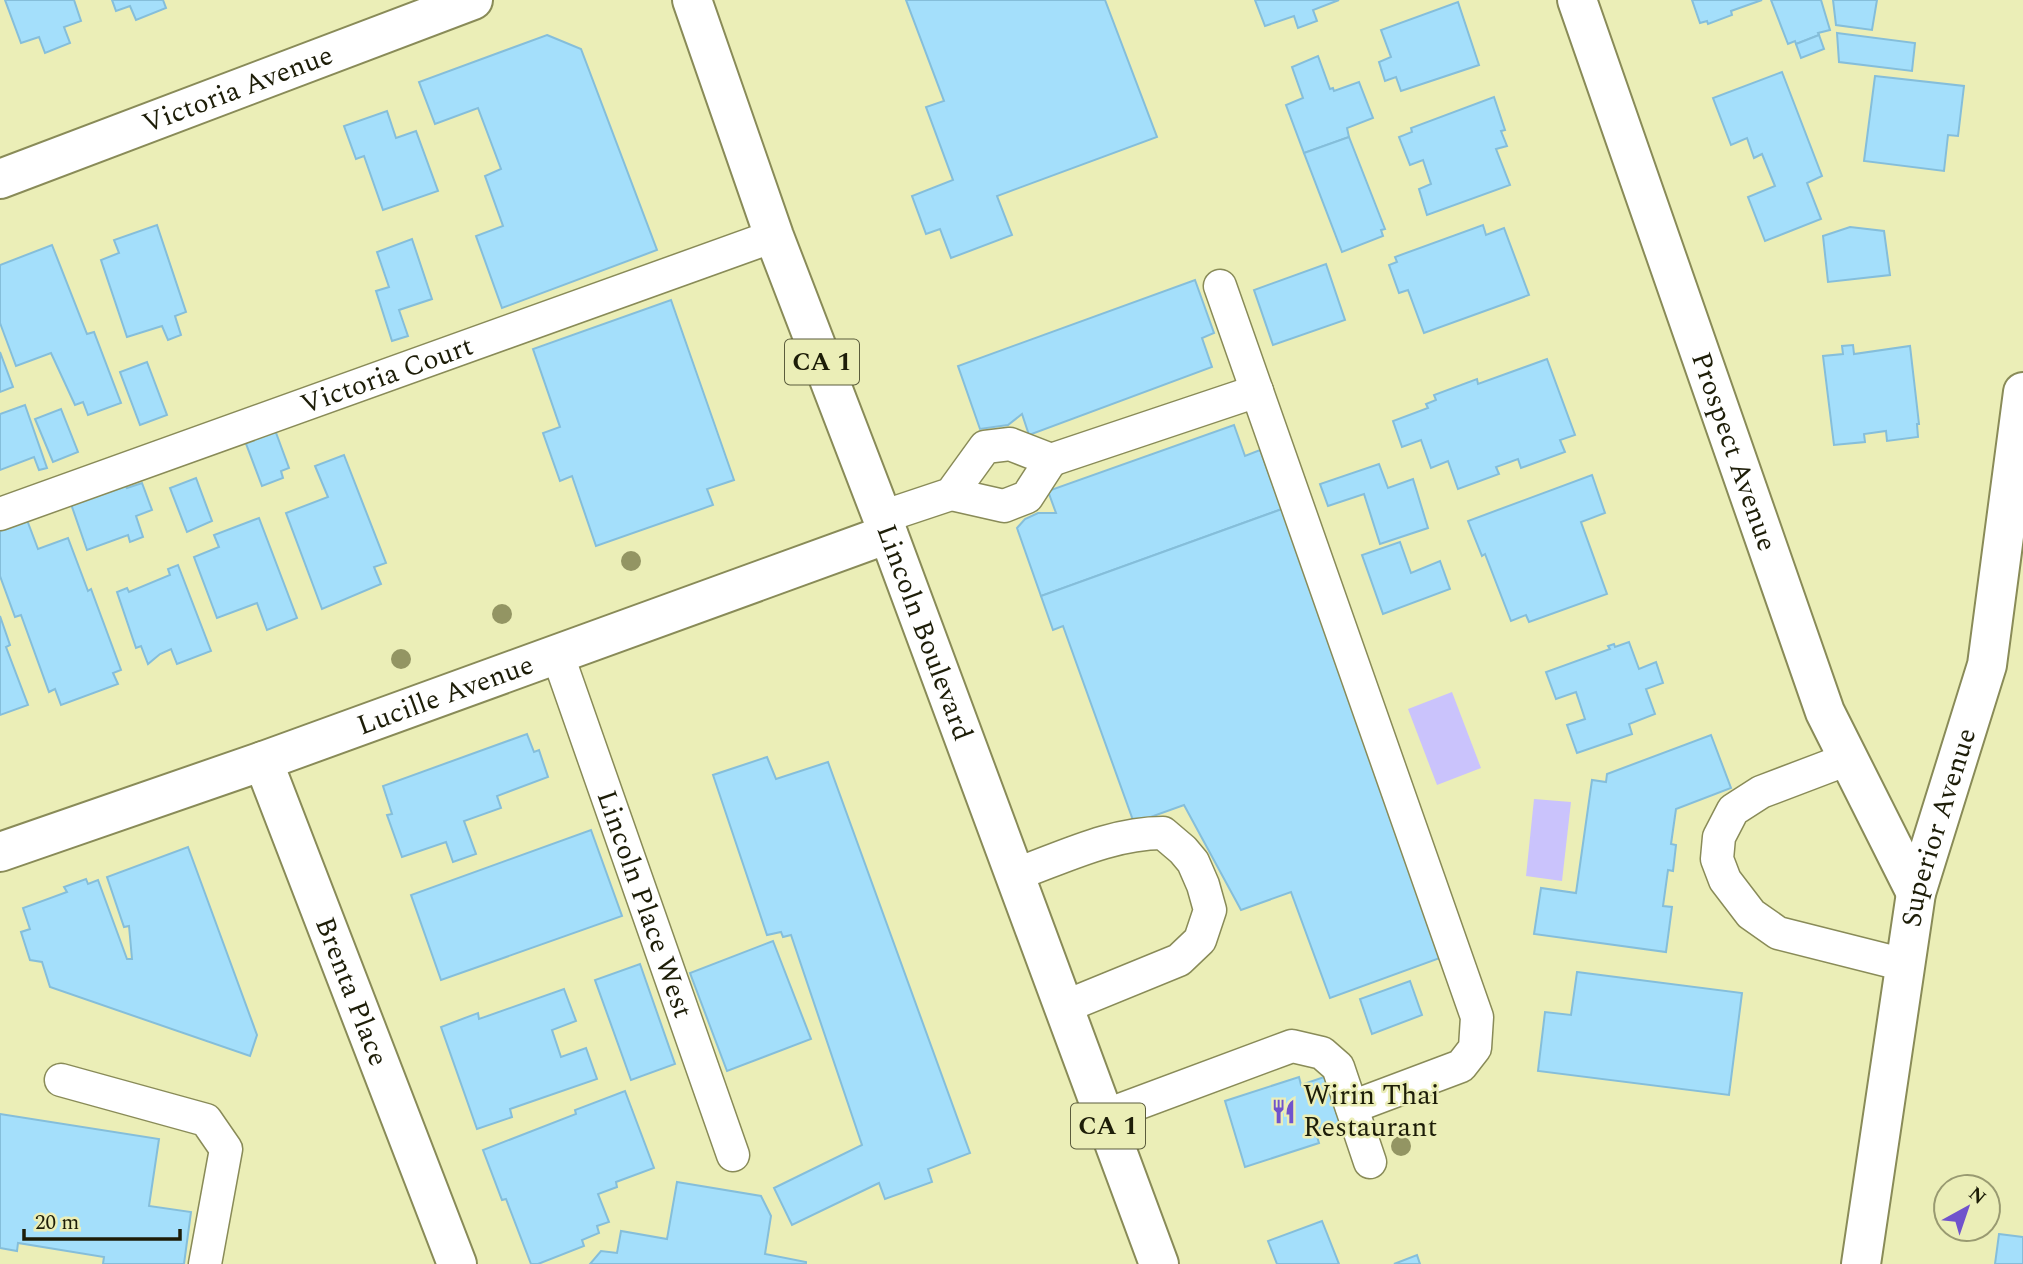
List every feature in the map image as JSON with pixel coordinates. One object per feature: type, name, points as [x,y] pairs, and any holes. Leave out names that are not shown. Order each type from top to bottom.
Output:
[{"type":"main road","name":"Victoria Avenue","points":[[0,179],[473,0]]},
{"type":"main road","name":"Lincoln Boulevard","points":[[692,0],[774,236],[885,526],[1159,1264]]},
{"type":"main road","name":"Prospect Avenue","points":[[1577,0],[1825,712],[1916,893]]},
{"type":"main road","name":"Superior Avenue","points":[[1861,1264],[1916,893],[1987,665],[2023,392]]},
{"type":"main road","name":"Lucille Avenue","points":[[0,852],[263,761],[556,653],[885,526]]},
{"type":"main road","name":"Brenta Place","points":[[263,761],[457,1264]]},
{"type":"main road","name":"Brenta Place","points":[[435,1264],[441,1221]]},
{"type":"lane","name":"Victoria Court","points":[[0,514],[774,236]]},
{"type":"lane","points":[[1220,286],[1477,1017],[1475,1048],[1461,1066],[1352,1107]]},
{"type":"lane","points":[[951,494],[1004,506],[1027,497],[1051,460],[1256,391]]},
{"type":"lane","points":[[885,526],[951,494],[985,447],[1010,444],[1051,460]]},
{"type":"lane","name":"Lincoln Place West","points":[[556,653],[733,1155]]},
{"type":"lane","points":[[1848,759],[1761,792],[1733,810],[1719,837],[1717,859],[1725,880],[1751,914],[1779,933],[1905,965]]},
{"type":"lane","points":[[1014,876],[1111,840],[1137,833],[1163,833],[1183,850],[1193,863],[1203,885],[1210,909],[1200,940],[1179,960],[1064,1007]]},
{"type":"lane","points":[[1104,1116],[1292,1046],[1322,1053],[1338,1067],[1370,1162]]},
{"type":"lane","points":[[61,1080],[206,1120],[226,1149],[205,1264]]},
{"type":"shaded area","points":[[1452,692],[1481,768],[1437,785],[1408,709]]},
{"type":"shaded area","points":[[1534,799],[1571,802],[1562,881],[1526,876]]},
{"type":"building","points":[[5,0],[74,0],[81,21],[64,27],[70,43],[45,53],[39,37],[21,43]]},
{"type":"building","points":[[112,0],[163,0],[166,8],[136,20],[130,6],[116,11]]},
{"type":"building","points":[[906,0],[1105,0],[1157,137],[997,196],[1012,235],[951,258],[940,229],[926,234],[912,196],[953,180],[926,107],[944,101]]},
{"type":"building","points":[[1255,0],[1339,0],[1313,10],[1317,21],[1298,28],[1294,16],[1265,26]]},
{"type":"building","points":[[1692,0],[1762,0],[1731,11],[1732,15],[1708,24],[1707,21],[1700,23]]},
{"type":"building","points":[[1771,0],[1821,0],[1830,30],[1796,44],[1795,41],[1788,44]]},
{"type":"building","points":[[1833,0],[1877,0],[1872,30],[1836,25]]},
{"type":"building","points":[[1458,2],[1479,65],[1401,91],[1396,77],[1385,81],[1379,62],[1391,57],[1381,30]]},
{"type":"building","points":[[1837,33],[1915,43],[1912,71],[1839,62]]},
{"type":"building","points":[[547,35],[581,49],[657,250],[502,308],[476,236],[503,226],[485,176],[501,169],[478,108],[435,124],[419,82]]},
{"type":"building","points":[[1819,35],[1824,49],[1801,58],[1796,44]]},
{"type":"building","points":[[1318,56],[1330,89],[1333,88],[1334,91],[1359,82],[1373,118],[1347,128],[1349,137],[1304,153],[1286,105],[1303,98],[1292,67]]},
{"type":"building","points":[[1782,72],[1822,176],[1807,183],[1821,219],[1765,241],[1748,197],[1775,186],[1762,154],[1754,158],[1747,138],[1731,145],[1713,98]]},
{"type":"building","points":[[1875,76],[1964,86],[1958,136],[1948,135],[1944,171],[1864,161]]},
{"type":"building","points":[[1494,97],[1505,130],[1501,131],[1507,146],[1496,149],[1510,185],[1427,215],[1419,189],[1431,184],[1423,160],[1410,165],[1399,137],[1412,132],[1411,128]]},
{"type":"building","points":[[387,111],[396,138],[416,131],[438,191],[383,210],[364,156],[356,159],[344,126]]},
{"type":"building","points":[[1349,137],[1385,229],[1381,230],[1383,236],[1342,252],[1304,153]]},
{"type":"building","points":[[157,225],[186,312],[175,316],[181,335],[168,340],[162,326],[127,337],[101,260],[119,253],[114,240]]},
{"type":"building","points":[[1483,225],[1486,235],[1504,228],[1529,295],[1424,333],[1408,290],[1399,293],[1389,265],[1397,262],[1395,257]]},
{"type":"building","points":[[1850,227],[1884,231],[1890,275],[1828,282],[1823,236]]},
{"type":"building","points":[[412,239],[432,299],[399,310],[408,336],[392,341],[376,291],[389,287],[377,252]]},
{"type":"building","points":[[52,245],[87,334],[94,332],[121,403],[88,415],[83,402],[75,405],[51,353],[16,366],[0,323],[0,265]]},
{"type":"building","points":[[1326,264],[1345,320],[1273,345],[1254,290]]},
{"type":"building","points":[[1195,280],[1214,333],[1202,338],[1212,367],[1029,435],[1022,414],[1008,425],[980,429],[958,366]]},
{"type":"building","points":[[671,300],[734,480],[707,489],[713,505],[596,546],[572,476],[560,481],[543,433],[560,427],[533,349]]},
{"type":"building","points":[[1853,345],[1854,354],[1910,346],[1919,424],[1918,437],[1887,441],[1886,431],[1864,434],[1865,442],[1834,445],[1823,356],[1843,354],[1842,346]]},
{"type":"building","points":[[0,352],[13,387],[0,392]]},
{"type":"building","points":[[1547,359],[1575,435],[1560,440],[1565,452],[1521,468],[1518,459],[1496,467],[1499,474],[1458,489],[1448,461],[1431,468],[1421,440],[1402,447],[1393,421],[1428,408],[1426,404],[1436,400],[1434,395],[1477,379],[1478,384]]},
{"type":"building","points":[[147,362],[167,415],[140,425],[120,372]]},
{"type":"building","points":[[25,405],[47,468],[39,470],[34,457],[0,470],[0,414]]},
{"type":"building","points":[[61,409],[78,452],[53,462],[35,419]]},
{"type":"building","points":[[1234,425],[1245,456],[1260,450],[1282,509],[1041,596],[1017,528],[1025,519],[1038,513],[1056,513],[1048,491]]},
{"type":"building","points":[[275,430],[289,468],[281,471],[283,478],[262,486],[245,441]]},
{"type":"building","points":[[344,455],[386,563],[374,567],[381,584],[322,609],[286,513],[328,497],[315,466]]},
{"type":"building","points":[[1379,464],[1388,488],[1413,479],[1428,528],[1380,544],[1364,494],[1328,506],[1320,484]]},
{"type":"building","points":[[1592,475],[1605,513],[1581,522],[1607,594],[1529,622],[1526,615],[1511,621],[1485,554],[1482,556],[1468,521]]},
{"type":"building","points":[[196,478],[212,521],[187,532],[170,488]]},
{"type":"building","points":[[142,483],[152,510],[136,516],[143,537],[130,542],[128,535],[87,550],[71,504],[125,484],[127,488]]},
{"type":"building","points":[[1282,509],[1440,958],[1330,998],[1291,892],[1241,910],[1184,805],[1134,823],[1063,626],[1053,630],[1041,596]]},
{"type":"building","points":[[259,518],[297,618],[267,630],[257,603],[217,618],[194,557],[219,547],[214,535]]},
{"type":"building","points":[[27,520],[38,549],[68,538],[88,591],[91,589],[121,670],[113,673],[118,684],[61,705],[55,689],[49,692],[21,615],[15,617],[0,576],[0,531]]},
{"type":"building","points":[[1400,542],[1411,573],[1440,561],[1450,589],[1383,614],[1362,555]]},
{"type":"building","points":[[178,565],[211,651],[177,664],[171,649],[148,664],[141,646],[136,648],[117,592],[127,588],[129,592],[170,575],[168,569]]},
{"type":"building","points":[[0,616],[10,645],[6,647],[28,705],[0,715]]},
{"type":"building","points":[[1629,642],[1639,669],[1656,662],[1663,683],[1646,689],[1655,714],[1629,724],[1632,734],[1577,753],[1567,725],[1585,719],[1576,692],[1556,699],[1546,672],[1610,649],[1608,646],[1614,644],[1615,647]]},
{"type":"building","points":[[527,734],[534,752],[539,750],[548,777],[497,796],[501,808],[464,821],[476,854],[453,862],[446,842],[402,857],[387,815],[392,814],[383,786]]},
{"type":"building","points":[[1711,735],[1731,788],[1676,809],[1671,844],[1676,845],[1673,871],[1668,870],[1663,906],[1672,907],[1666,952],[1534,934],[1541,888],[1576,893],[1592,780],[1606,782],[1607,774]]},
{"type":"building","points":[[767,757],[776,779],[828,762],[970,1153],[928,1169],[932,1182],[885,1199],[879,1183],[792,1225],[774,1188],[862,1145],[791,935],[783,937],[781,932],[767,935],[713,775]]},
{"type":"building","points":[[591,830],[622,916],[441,980],[411,895]]},
{"type":"building","points":[[188,847],[257,1035],[250,1056],[50,987],[42,962],[30,960],[21,932],[30,929],[23,908],[67,892],[64,887],[86,879],[88,884],[98,880],[127,959],[132,959],[129,926],[124,927],[107,877]]},
{"type":"building","points":[[773,941],[811,1039],[727,1071],[690,973]]},
{"type":"building","points":[[640,964],[675,1064],[631,1080],[595,980]]},
{"type":"building","points":[[1577,972],[1742,993],[1729,1095],[1538,1071],[1545,1012],[1571,1015]]},
{"type":"building","points":[[1410,981],[1422,1015],[1372,1034],[1360,999]]},
{"type":"building","points":[[564,989],[576,1021],[552,1030],[561,1057],[586,1048],[597,1079],[510,1109],[512,1117],[477,1129],[441,1027],[478,1013],[479,1019]]},
{"type":"building","name":"Wirin Thai Restaurant","points":[[1327,1076],[1343,1122],[1315,1130],[1319,1143],[1245,1167],[1225,1101],[1299,1077],[1301,1085]]},
{"type":"building","points":[[625,1091],[654,1168],[616,1182],[617,1187],[598,1194],[609,1222],[597,1226],[599,1233],[582,1240],[584,1246],[538,1264],[531,1264],[506,1199],[502,1200],[483,1150],[576,1114],[575,1110]]},
{"type":"building","points":[[0,1114],[159,1139],[149,1206],[191,1212],[184,1264],[103,1264],[104,1257],[18,1243],[17,1251],[0,1248]]},
{"type":"building","points":[[677,1182],[761,1196],[771,1216],[765,1254],[806,1264],[590,1264],[601,1251],[617,1253],[621,1231],[667,1239]]},
{"type":"building","points":[[1322,1221],[1339,1264],[1277,1264],[1268,1241]]},
{"type":"building","points":[[2002,1234],[2023,1237],[2023,1264],[1995,1264],[1998,1243],[2002,1243]]},
{"type":"building","points":[[1417,1255],[1420,1264],[1394,1264]]},
{"type":"place","name":"Wirin Thai Restaurant","points":[[1283,1111]]}]
